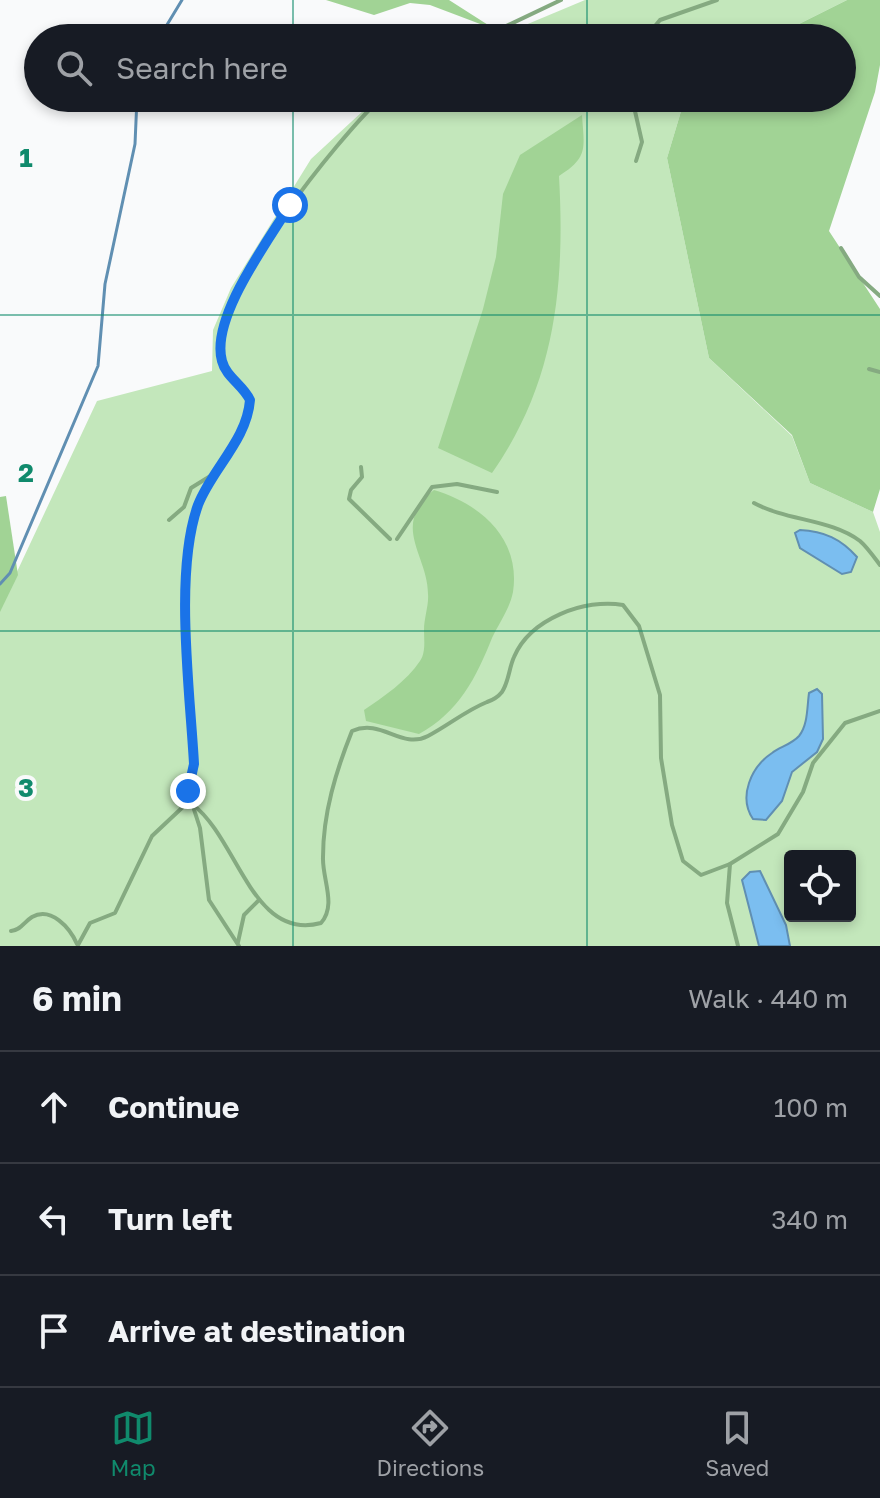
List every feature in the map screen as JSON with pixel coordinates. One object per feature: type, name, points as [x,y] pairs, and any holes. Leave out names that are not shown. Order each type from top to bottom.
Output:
[{"type":"lane","points":[[510,24],[561,0]]},
{"type":"lane","points":[[657,24],[660,20],[717,0]]},
{"type":"lane","points":[[238,945],[209,900],[200,828],[188,791],[194,764],[186,583],[188,548],[198,505],[241,432],[249,411],[246,392],[231,378],[222,361],[223,332],[238,292],[319,164],[368,112]]},
{"type":"lane","points":[[635,112],[642,142],[636,161]]},
{"type":"lane","points":[[841,248],[859,277],[880,296]]},
{"type":"lane","points":[[869,369],[880,372]]},
{"type":"lane","points":[[361,467],[362,477],[351,490],[349,499],[390,539]]},
{"type":"lane","points":[[169,520],[184,507],[191,488],[214,474]]},
{"type":"lane","points":[[397,539],[432,487],[457,484],[497,492]]},
{"type":"lane","points":[[754,503],[789,519],[838,530],[860,541],[880,565]]},
{"type":"lane","points":[[192,804],[216,827],[259,900],[284,923],[310,926],[327,916],[322,859],[327,815],[335,774],[352,731],[373,725],[409,739],[426,737],[464,712],[494,699],[502,691],[523,640],[552,618],[572,609],[610,602],[623,605],[632,613],[660,695],[664,789],[683,861],[701,875],[730,864],[778,834],[803,792],[813,763],[845,723],[880,711]]},
{"type":"lane","points":[[78,946],[90,923],[115,913],[152,836],[185,805],[192,804]]},
{"type":"lane","points":[[730,864],[727,903],[738,946]]},
{"type":"lane","points":[[238,945],[244,915],[259,900]]},
{"type":"lane","points":[[11,931],[19,930],[37,915],[47,914],[70,929],[78,946]]},
{"type":"green space","points":[[326,0],[449,0],[487,24],[430,5],[410,3],[374,15]]},
{"type":"green space","points":[[585,0],[847,0],[799,24],[528,24]]},
{"type":"green space","points":[[847,0],[880,0],[880,65],[875,92],[829,231],[880,309],[880,489],[873,512],[810,483],[792,435],[709,358],[667,158],[681,112],[856,112],[856,24],[799,24]]},
{"type":"green space","points":[[362,112],[681,112],[667,158],[709,358],[792,436],[810,483],[873,512],[880,532],[880,946],[0,946],[0,608],[97,401],[212,371],[213,330],[231,288],[311,159]]},
{"type":"green space","points":[[582,115],[580,157],[559,176],[557,293],[543,368],[514,439],[492,473],[438,448],[483,309],[496,257],[503,194],[520,155]]},
{"type":"green space","points":[[434,490],[467,504],[494,526],[511,556],[513,592],[507,610],[464,693],[445,715],[419,734],[366,721],[364,710],[402,682],[423,654],[428,594],[413,528],[414,516],[421,503]]},
{"type":"green space","points":[[6,496],[18,575],[0,612],[0,497]]},
{"type":"water","points":[[800,530],[824,534],[845,545],[857,557],[851,572],[842,574],[800,548],[795,533]]},
{"type":"water","points":[[817,689],[822,694],[823,739],[817,752],[792,772],[782,801],[766,820],[753,819],[747,792],[753,774],[765,759],[799,736],[806,721],[809,693]]},
{"type":"water","points":[[760,871],[786,925],[790,946],[759,946],[742,880],[750,872]]},
{"type":"waterway","points":[[167,24],[182,0]]},
{"type":"waterway","points":[[0,584],[10,573],[98,366],[105,284],[135,144],[136,112]]},
{"type":"route","points":[[188,791],[194,764],[186,583],[188,548],[198,505],[241,432],[250,400],[231,378],[222,361],[223,332],[238,292],[290,205]]}]
